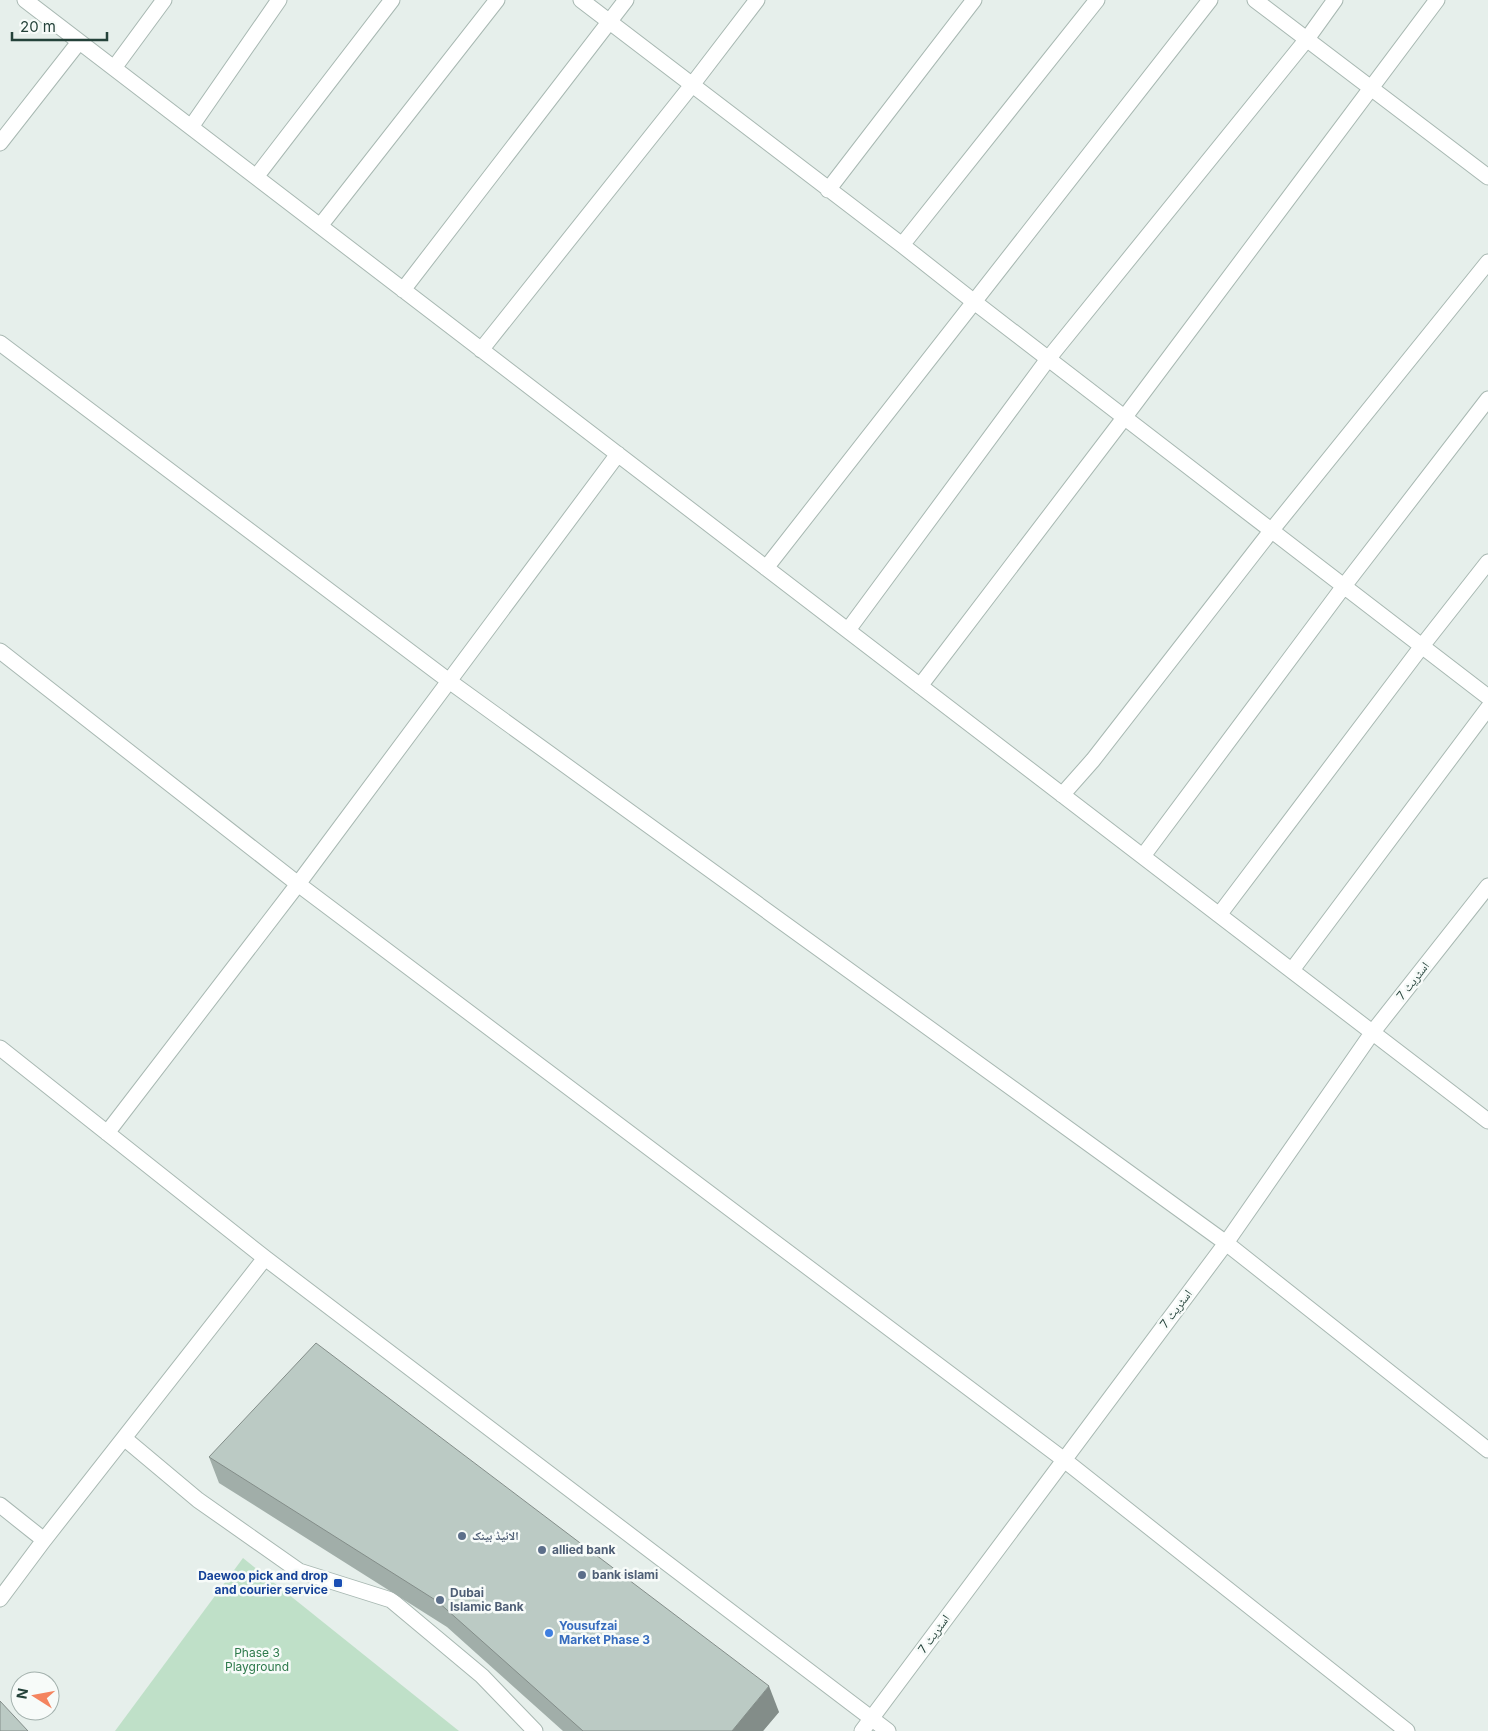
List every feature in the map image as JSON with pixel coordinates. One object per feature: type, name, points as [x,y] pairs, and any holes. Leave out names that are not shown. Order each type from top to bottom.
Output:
[{"type":"street","points":[[114,68],[164,0]]},
{"type":"street","points":[[191,127],[279,0]]},
{"type":"street","points":[[256,177],[392,0]]},
{"type":"street","points":[[320,226],[497,0]]},
{"type":"street","points":[[581,0],[1488,697]]},
{"type":"street","points":[[403,290],[626,0]]},
{"type":"street","points":[[481,350],[692,85],[757,0]]},
{"type":"street","points":[[828,190],[974,0]]},
{"type":"street","points":[[902,245],[1098,0]]},
{"type":"street","points":[[766,568],[1210,0]]},
{"type":"street","points":[[1255,0],[1488,177]]},
{"type":"street","points":[[848,630],[1048,359],[1307,39],[1335,0]]},
{"type":"street","points":[[920,686],[1124,418],[1437,0]]},
{"type":"street","points":[[32,2],[79,42],[1488,1121]]},
{"type":"street","points":[[0,143],[79,42]]},
{"type":"street","points":[[1062,795],[1093,760],[1271,531],[1488,262]]},
{"type":"street","points":[[0,342],[449,681],[1226,1243],[1488,1450]]},
{"type":"street","points":[[1142,856],[1344,586],[1488,399]]},
{"type":"street","points":[[107,1133],[298,884],[618,454]]},
{"type":"street","points":[[1219,915],[1422,646],[1488,562]]},
{"type":"street","points":[[0,651],[298,884],[1064,1459],[1407,1731]]},
{"type":"street","points":[[1292,970],[1488,708]]},
{"type":"street","name":"اسٹریٹ 7","points":[[862,1731],[1226,1243],[1372,1033],[1488,886]]},
{"type":"street","points":[[0,1048],[265,1258],[888,1731]]},
{"type":"street","points":[[0,1598],[265,1258]]},
{"type":"street","points":[[124,1438],[198,1500],[299,1571],[391,1600],[482,1676],[535,1731]]},
{"type":"street","points":[[0,1505],[44,1540]]},
{"type":"green space","name":"Phase 3 Playground","points":[[243,1558],[459,1731],[115,1731]]},
{"type":"building","points":[[316,1343],[769,1686],[732,1731],[583,1731],[437,1601],[209,1457]]},
{"type":"building","points":[[0,1701],[10,1712],[10,1721],[19,1721],[28,1731],[0,1731]]},
{"type":"place","name":"الائیڈ بینک","points":[[462,1536]]},
{"type":"place","name":"allied bank","points":[[542,1550]]},
{"type":"place","name":"bank islami","points":[[582,1575]]},
{"type":"place","name":"Daewoo pick and drop and courier service","points":[[338,1583]]},
{"type":"place","name":"Dubai Islamic Bank","points":[[440,1600]]},
{"type":"place","name":"Yousufzai Market Phase 3","points":[[549,1633]]}]
